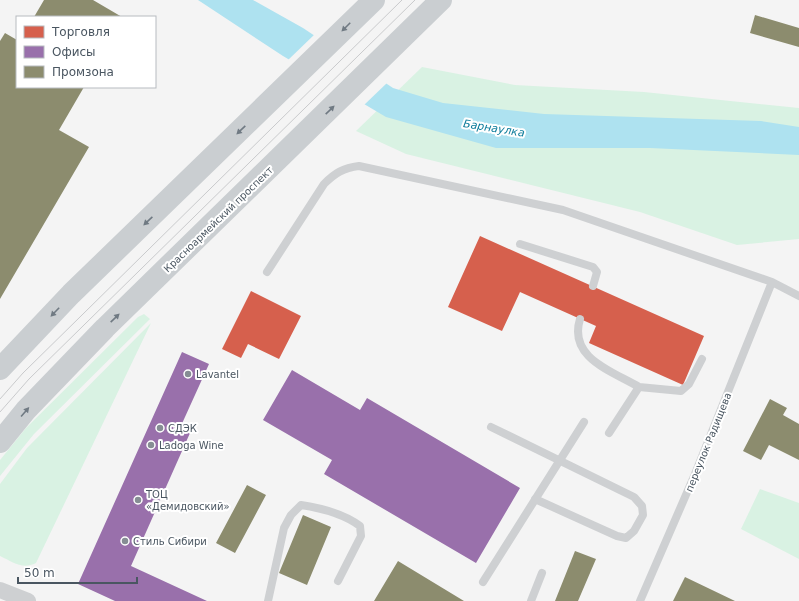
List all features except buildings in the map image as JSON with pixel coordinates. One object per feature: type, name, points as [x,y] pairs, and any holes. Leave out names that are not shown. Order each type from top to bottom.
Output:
[{"type":"main road","points":[[0,369],[72,294],[374,0]]},
{"type":"main road","name":"Красноармейский проспект","points":[[0,442],[26,410],[105,328],[441,0]]},
{"type":"street","points":[[0,590],[28,601]]},
{"type":"lane","points":[[267,272],[324,184],[340,170],[359,166],[563,210],[772,282],[799,296]]},
{"type":"lane","points":[[520,244],[593,267],[597,272],[593,286]]},
{"type":"lane","name":"переулок Радищева","points":[[640,601],[695,474],[772,282]]},
{"type":"lane","points":[[580,319],[577,330],[578,340],[584,352],[596,362],[639,387],[681,391],[689,384],[702,359]]},
{"type":"lane","points":[[609,433],[639,387]]},
{"type":"lane","points":[[483,582],[584,422]]},
{"type":"lane","points":[[491,428],[634,497],[642,506],[643,515],[634,531],[626,538],[617,536],[535,499]]},
{"type":"lane","points":[[268,601],[284,528],[291,515],[301,505],[316,507],[352,519],[360,526],[361,536],[338,581]]},
{"type":"lane","points":[[531,601],[542,573]]},
{"type":"green space","points":[[422,67],[515,85],[644,92],[799,108],[799,239],[737,245],[640,212],[406,154],[356,131]]},
{"type":"green space","points":[[144,314],[150,319],[34,434],[0,476],[0,460],[26,428],[138,317]]},
{"type":"green space","points":[[151,323],[36,563],[26,566],[13,563],[0,556],[0,484],[27,448]]},
{"type":"green space","points":[[760,489],[799,503],[799,559],[741,529]]},
{"type":"water","name":"Барнаулка","points":[[198,0],[253,0],[303,28],[393,88],[443,103],[544,114],[761,121],[799,127],[799,155],[650,148],[496,148],[386,117],[283,56]]},
{"type":"pier","points":[[315,34],[388,82],[363,106],[287,61]]},
{"type":"tram line","points":[[0,399],[23,373],[402,0]]},
{"type":"tram line","points":[[0,412],[29,379],[415,0]]},
{"type":"place","name":"Lavantel","points":[[188,374]]},
{"type":"place","name":"СДЭК","points":[[160,428]]},
{"type":"place","name":"Ladoga Wine","points":[[151,445]]},
{"type":"place","name":"ТОЦ «Демидовский»","points":[[138,500]]},
{"type":"place","name":"Стиль Сибири","points":[[125,541]]}]
